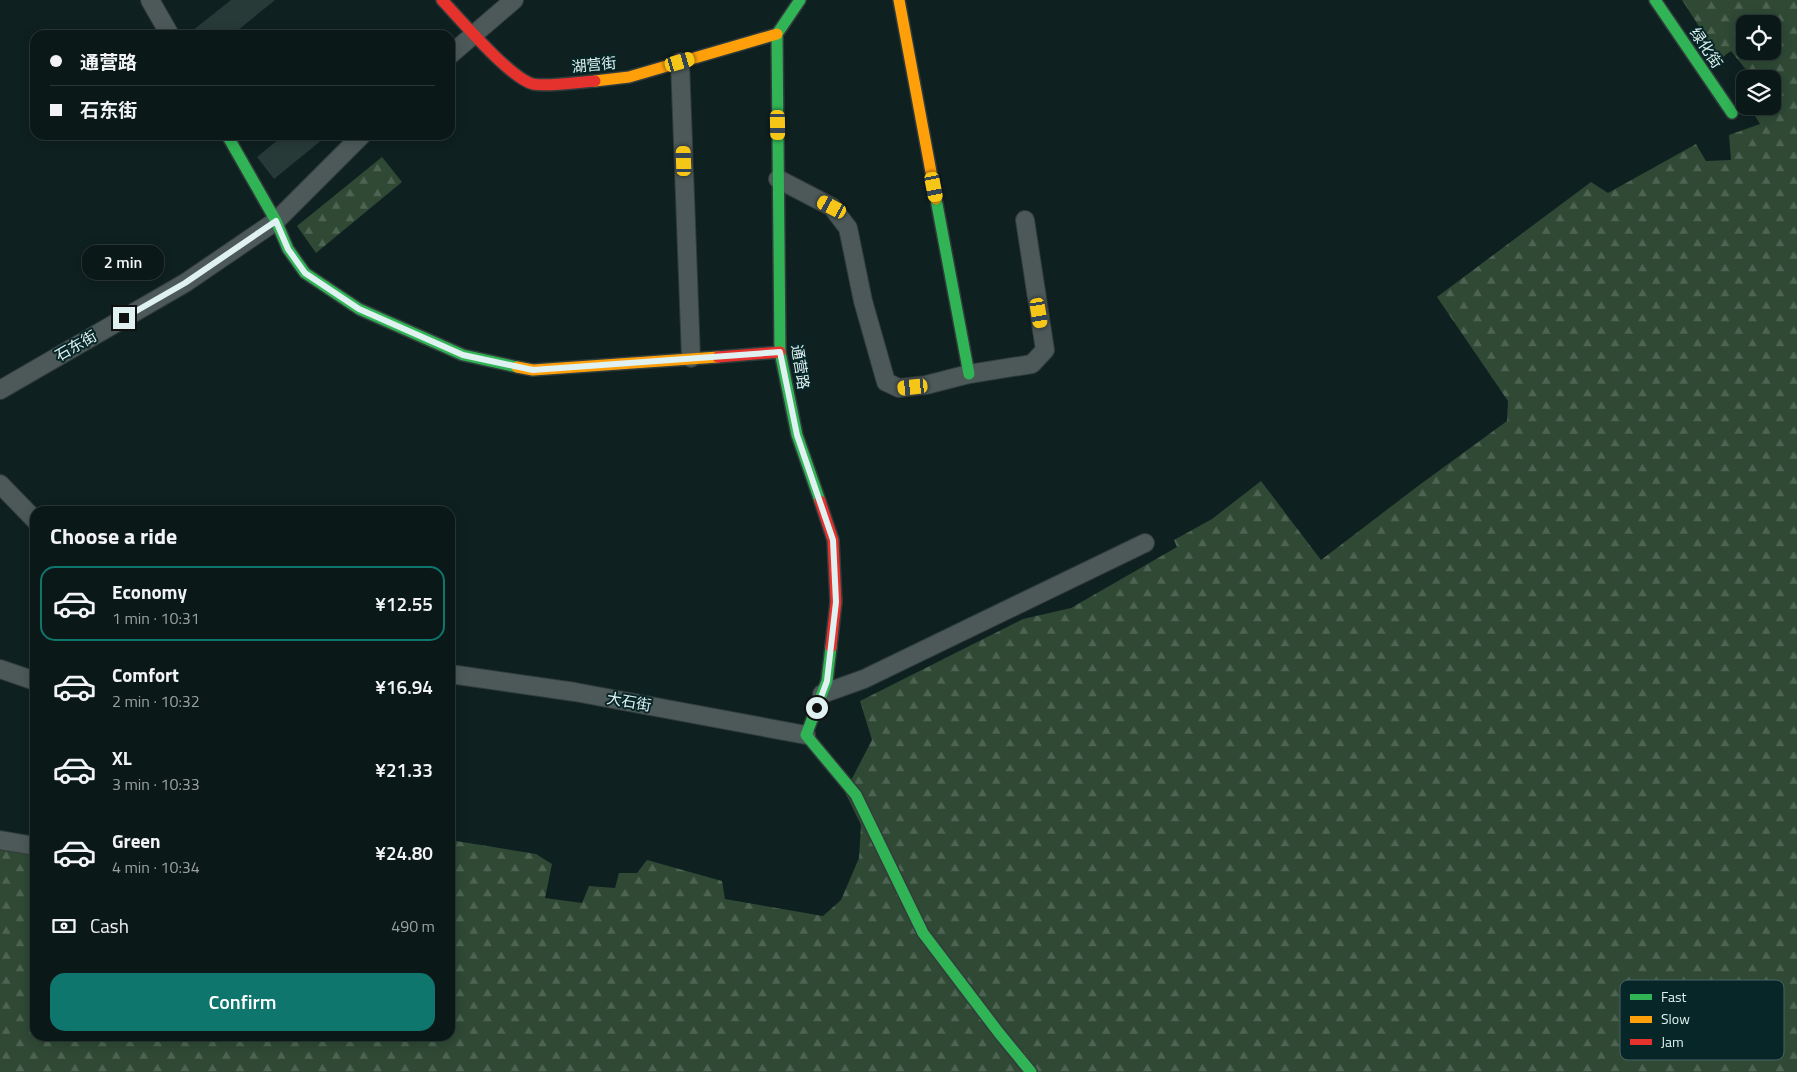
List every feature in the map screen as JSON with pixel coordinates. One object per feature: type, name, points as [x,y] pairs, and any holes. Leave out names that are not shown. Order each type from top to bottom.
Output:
[{"type":"street","points":[[150,0],[167,30]]},
{"type":"street","name":"湖营街","points":[[442,0],[510,71],[532,84],[562,84],[629,77],[777,34]]},
{"type":"street","points":[[455,51],[514,0]]},
{"type":"street","points":[[777,34],[800,0]]},
{"type":"street","points":[[899,0],[969,374]]},
{"type":"street","name":"绿化街","points":[[1655,0],[1732,112]]},
{"type":"street","name":"通营路","points":[[777,34],[780,352],[797,435],[833,540],[836,602],[827,681],[806,735]]},
{"type":"street","points":[[680,62],[690,358]]},
{"type":"street","points":[[230,140],[276,221],[288,249],[305,273],[359,309],[463,355],[533,370],[780,352]]},
{"type":"street","name":"石东街","points":[[0,390],[185,283],[276,221],[357,140]]},
{"type":"street","points":[[778,179],[832,207],[848,228],[863,301],[886,382],[899,388],[1032,364],[1045,350],[1025,220]]},
{"type":"street","points":[[0,484],[30,515]]},
{"type":"street","points":[[822,694],[864,679],[1145,543]]},
{"type":"street","points":[[0,669],[30,679]]},
{"type":"street","name":"大石街","points":[[455,675],[575,692],[806,735]]},
{"type":"street","points":[[806,735],[856,795],[923,933],[1031,1072]]},
{"type":"street","points":[[0,840],[30,845]]},
{"type":"green space","points":[[1682,0],[1797,0],[1797,1072],[0,1072],[0,848],[30,852],[30,1041],[455,1041],[455,841],[536,854],[552,864],[545,898],[582,903],[589,886],[615,888],[619,873],[637,873],[647,860],[722,881],[725,899],[823,916],[841,900],[859,858],[861,825],[845,792],[872,740],[860,701],[1023,619],[1071,608],[1177,547],[1174,540],[1212,519],[1261,481],[1321,560],[1507,421],[1508,401],[1437,297],[1591,182],[1608,193],[1696,144],[1706,161],[1731,160],[1729,135],[1760,124],[1754,115],[1781,115],[1781,70],[1746,70],[1738,60],[1781,60],[1781,15],[1736,15],[1736,57],[1731,51],[1720,59]]},
{"type":"green space","points":[[382,157],[402,182],[316,253],[297,226]]},
{"type":"building","points":[[231,0],[275,0],[238,30],[193,30]]},
{"type":"building","points":[[278,140],[322,140],[274,179],[257,157]]},
{"type":"traffic: fast","points":[[800,0],[777,34],[780,352],[797,435],[820,501]]},
{"type":"traffic: fast","points":[[1655,0],[1732,113]]},
{"type":"traffic: fast","points":[[230,140],[276,221],[288,249],[305,273],[359,309],[463,355],[517,367]]},
{"type":"traffic: fast","points":[[936,199],[969,374]]},
{"type":"traffic: fast","points":[[831,647],[827,681],[806,735],[856,795],[923,933],[1031,1072]]},
{"type":"traffic: slow","points":[[899,0],[936,199]]},
{"type":"traffic: slow","points":[[595,81],[629,77],[777,34]]},
{"type":"traffic: slow","points":[[517,367],[533,370],[718,357]]},
{"type":"traffic: jam","points":[[442,0],[499,60],[524,80],[533,84],[546,85],[595,81]]},
{"type":"traffic: jam","points":[[718,357],[780,352]]},
{"type":"traffic: jam","points":[[820,501],[833,540],[836,602],[831,647]]},
{"type":"route","points":[[124,318],[185,283],[276,221],[288,249],[305,273],[359,309],[463,355],[533,370],[780,352],[797,435],[833,540],[836,602],[827,681],[817,708]]}]
